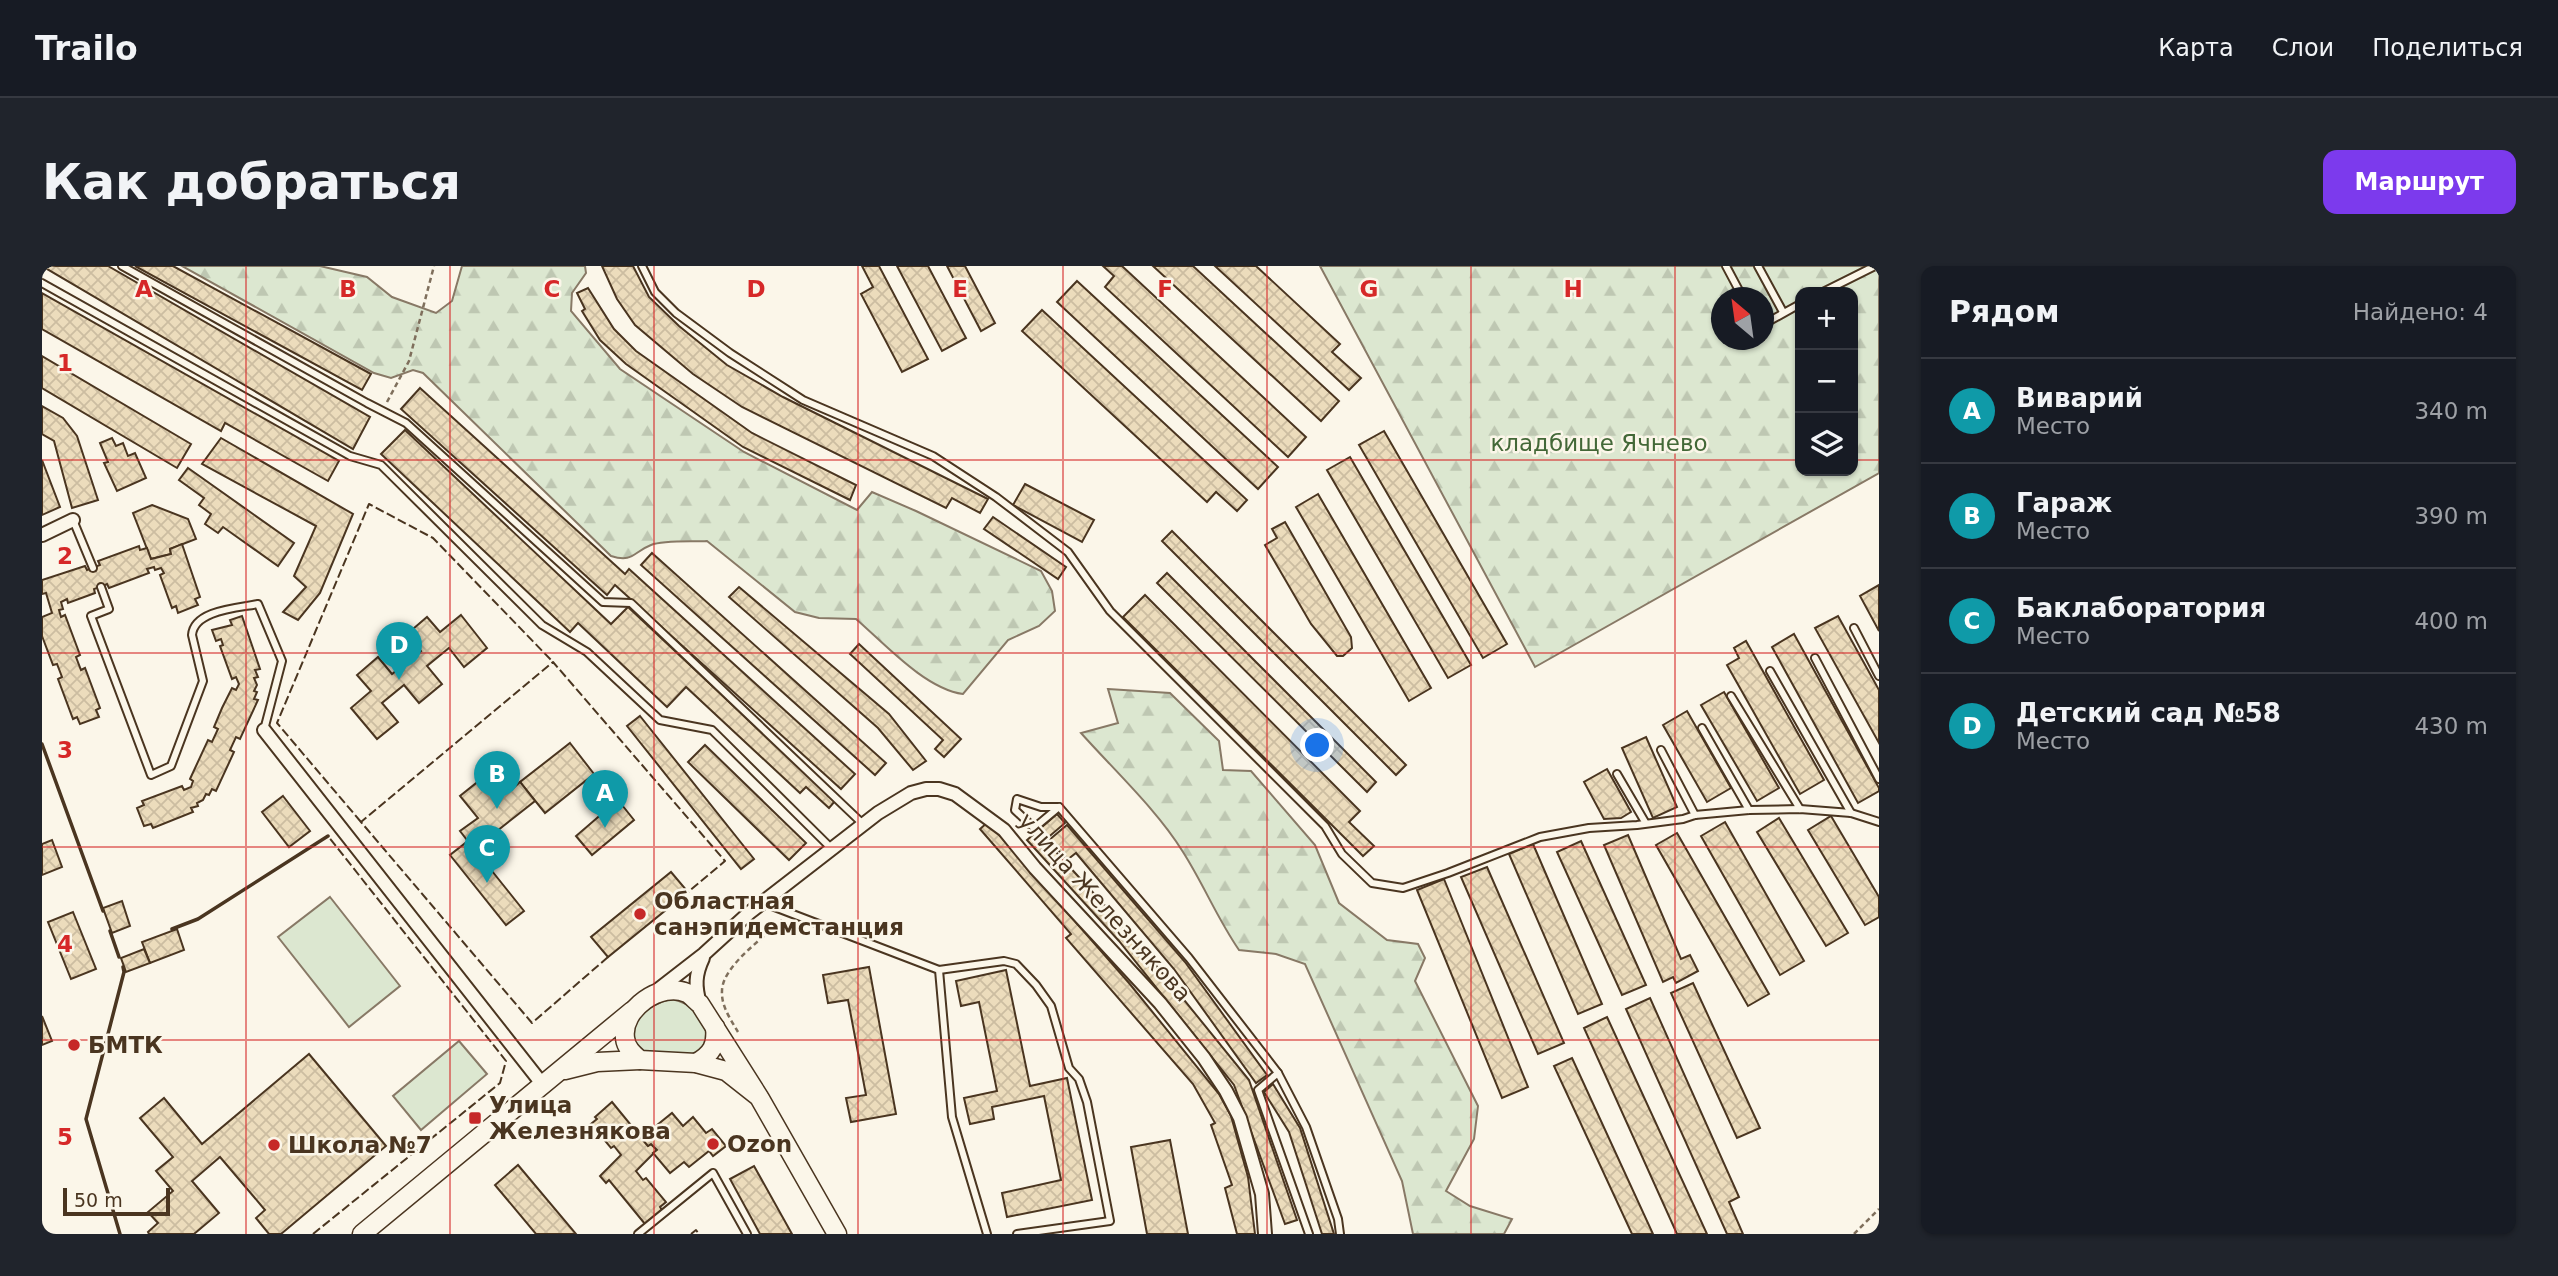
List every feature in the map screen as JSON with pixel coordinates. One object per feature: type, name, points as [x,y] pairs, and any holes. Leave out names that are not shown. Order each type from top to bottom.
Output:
[{"type":"main road","points":[[362,1234],[652,995],[671,991],[686,993],[700,1004],[759,1097],[837,1234]]},
{"type":"main road","points":[[634,1010],[626,1024],[625,1038],[629,1050],[640,1060]]},
{"type":"main road","points":[[696,1063],[712,1051],[716,1040],[715,1027]]},
{"type":"main road","points":[[559,1072],[597,1062],[640,1060],[696,1063],[726,1071],[759,1097]]},
{"type":"street","points":[[42,535],[73,520]]},
{"type":"street","points":[[264,730],[543,1085]]},
{"type":"street","name":"улица Железнякова","points":[[652,995],[831,848],[911,793],[939,789],[955,793],[1004,830],[1035,868],[1160,1003],[1204,1058],[1240,1118],[1262,1194],[1265,1234]]},
{"type":"street","points":[[700,1004],[695,986],[698,969],[705,954]]},
{"type":"lane","points":[[122,266],[407,423],[603,602],[631,603],[864,825]]},
{"type":"lane","points":[[642,266],[654,292],[676,313],[730,353],[803,400],[933,456],[996,497],[1068,552],[1110,611],[1325,827],[1342,854],[1371,883],[1403,888],[1540,837],[1589,828],[1683,819],[1695,815],[1800,809],[1851,813],[1879,822]]},
{"type":"lane","points":[[1726,266],[1737,287]]},
{"type":"lane","points":[[1758,266],[1783,312]]},
{"type":"lane","points":[[1833,287],[1875,266]]},
{"type":"lane","points":[[42,283],[350,456],[381,465],[542,625],[587,652],[660,720],[712,730],[831,848]]},
{"type":"lane","points":[[1774,317],[1795,306]]},
{"type":"lane","points":[[73,520],[93,568]]},
{"type":"lane","points":[[101,587],[109,609],[91,616],[151,775],[172,766],[203,681],[192,635],[192,628],[202,617],[258,604],[282,661],[264,730]]},
{"type":"lane","points":[[1854,628],[1879,676]]},
{"type":"lane","points":[[1815,658],[1879,779]]},
{"type":"lane","points":[[1770,671],[1851,813]]},
{"type":"lane","points":[[1731,696],[1800,809]]},
{"type":"lane","points":[[1702,728],[1749,810]]},
{"type":"lane","points":[[1661,750],[1695,815]]},
{"type":"lane","points":[[1617,774],[1645,822]]},
{"type":"lane","points":[[1059,807],[1034,828],[1015,810],[1017,799],[1041,807],[1059,807],[1189,958],[1278,1073],[1306,1128],[1338,1219],[1340,1234]]},
{"type":"lane","points":[[762,903],[939,970],[1004,961],[1016,964],[1036,985],[1051,1006],[1069,1069],[1079,1079],[1087,1102],[1110,1221],[1017,1234]]},
{"type":"lane","points":[[939,970],[952,1117],[987,1234]]},
{"type":"lane","points":[[1278,1073],[1258,1090],[1309,1234]]},
{"type":"lane","points":[[638,1234],[713,1173],[747,1234]]},
{"type":"path","points":[[382,411],[409,361],[434,266]]},
{"type":"path","points":[[742,1040],[724,1006],[722,990],[729,970],[789,914]]},
{"type":"path","points":[[1854,1234],[1879,1209]]},
{"type":"green space","points":[[182,266],[320,266],[367,277],[392,297],[436,313],[452,301],[462,266],[585,266],[586,273],[572,293],[571,311],[620,369],[744,452],[857,510],[872,492],[1041,571],[1052,591],[1055,611],[1039,626],[1008,640],[963,694],[949,690],[934,684],[906,664],[856,619],[819,618],[795,612],[707,541],[657,543],[629,557],[611,556],[423,373],[413,370],[391,378],[374,373]]},
{"type":"green space","name":"кладбище Ячнево","points":[[1320,266],[1879,266],[1879,473],[1535,667]]},
{"type":"green space","points":[[1108,689],[1170,693],[1219,741],[1223,770],[1251,771],[1315,845],[1339,903],[1387,940],[1418,944],[1425,958],[1415,981],[1478,1106],[1474,1139],[1446,1191],[1470,1206],[1512,1219],[1504,1234],[1413,1234],[1402,1181],[1305,964],[1276,954],[1239,950],[1173,836],[1081,733],[1118,723]]},
{"type":"green space","points":[[330,897],[400,986],[349,1027],[278,937]]},
{"type":"green space","points":[[671,999],[692,1008],[705,1025],[709,1039],[696,1055],[643,1052],[636,1043],[633,1034],[638,1018],[652,1006]]},
{"type":"green space","points":[[459,1041],[487,1074],[421,1130],[393,1096]]},
{"type":"building","points":[[42,266],[108,266],[370,417],[353,449]]},
{"type":"building","points":[[135,266],[173,266],[371,374],[362,390]]},
{"type":"building","points":[[602,266],[633,266],[649,297],[679,326],[727,365],[783,397],[988,499],[980,513],[952,498],[946,508],[742,407],[693,374],[635,325],[617,299]]},
{"type":"building","points":[[862,266],[879,266],[928,359],[902,372],[861,294],[873,287]]},
{"type":"building","points":[[897,266],[928,266],[966,338],[942,351]]},
{"type":"building","points":[[947,266],[965,266],[995,323],[981,331]]},
{"type":"building","points":[[1103,266],[1122,266],[1306,437],[1288,457],[1105,287],[1114,276]]},
{"type":"building","points":[[1153,266],[1193,266],[1339,401],[1321,421]]},
{"type":"building","points":[[1215,266],[1256,266],[1340,344],[1332,352],[1361,378],[1349,390]]},
{"type":"building","points":[[1077,281],[1278,467],[1258,489],[1057,302]]},
{"type":"building","points":[[588,288],[614,329],[636,351],[752,433],[856,485],[850,500],[743,447],[626,364],[600,340],[582,311],[585,309],[577,293]]},
{"type":"building","points":[[42,293],[339,461],[328,481],[225,423],[221,431],[42,329]]},
{"type":"building","points":[[1042,310],[1247,500],[1237,511],[1216,492],[1207,502],[1022,331]]},
{"type":"building","points":[[42,356],[191,444],[177,468],[42,388]]},
{"type":"building","points":[[420,388],[625,574],[629,569],[855,774],[841,789],[615,585],[607,595],[401,409]]},
{"type":"building","points":[[42,406],[63,418],[77,436],[98,500],[72,508],[54,441],[42,434]]},
{"type":"building","points":[[405,430],[611,624],[628,607],[835,801],[829,808],[806,787],[800,793],[686,687],[667,707],[578,623],[570,632],[381,454]]},
{"type":"building","points":[[1384,431],[1507,644],[1483,658],[1359,445]]},
{"type":"building","points":[[112,438],[116,446],[123,443],[128,456],[135,453],[146,478],[117,491],[104,463],[108,462],[100,443]]},
{"type":"building","points":[[221,438],[353,514],[320,593],[298,620],[283,612],[306,587],[294,576],[316,526],[202,464]]},
{"type":"building","points":[[1350,457],[1471,665],[1448,678],[1327,470]]},
{"type":"building","points":[[42,460],[60,507],[42,515]]},
{"type":"building","points":[[188,468],[294,543],[278,566],[223,527],[218,533],[205,524],[211,514],[199,505],[204,498],[179,480]]},
{"type":"building","points":[[1025,484],[1094,520],[1082,542],[1013,505]]},
{"type":"building","points":[[1318,494],[1431,688],[1409,701],[1296,507]]},
{"type":"building","points":[[152,505],[188,519],[196,539],[170,549],[171,554],[151,559],[133,513]]},
{"type":"building","points":[[993,517],[1066,567],[1058,579],[984,529]]},
{"type":"building","points":[[1285,522],[1351,637],[1352,648],[1343,656],[1337,656],[1311,624],[1265,545],[1277,538],[1272,529]]},
{"type":"building","points":[[1172,531],[1406,765],[1396,775],[1162,541]]},
{"type":"building","points":[[182,544],[200,597],[195,599],[198,605],[178,613],[176,606],[172,608],[160,575],[164,573],[161,568],[155,570],[154,567],[147,569],[149,573],[109,588],[107,584],[94,589],[95,593],[68,603],[67,599],[61,602],[61,617],[65,615],[80,655],[76,657],[81,670],[85,668],[100,708],[96,710],[99,717],[80,724],[77,717],[73,719],[58,679],[62,677],[57,664],[53,665],[42,636],[42,617],[52,613],[46,593],[42,594],[42,580],[85,566],[87,570],[100,565],[98,561],[139,546],[140,550],[147,548],[151,559],[171,554],[170,549]]},
{"type":"building","points":[[652,553],[886,763],[875,775],[641,565]]},
{"type":"building","points":[[1167,573],[1376,782],[1367,792],[1157,583]]},
{"type":"building","points":[[1879,585],[1879,631],[1860,596]]},
{"type":"building","points":[[739,587],[889,714],[926,761],[913,770],[878,728],[729,597]]},
{"type":"building","points":[[1145,595],[1360,811],[1349,822],[1374,846],[1363,856],[1123,617]]},
{"type":"building","points":[[461,615],[487,648],[464,667],[449,648],[427,666],[442,684],[419,703],[404,685],[382,703],[398,722],[377,739],[351,708],[371,691],[357,675],[378,657],[392,674],[421,651],[407,634],[427,617],[440,632]]},
{"type":"building","points":[[242,616],[260,669],[255,670],[258,677],[254,678],[257,685],[254,691],[257,692],[254,699],[258,700],[240,739],[236,737],[230,750],[234,752],[216,791],[212,789],[209,795],[206,794],[203,800],[197,803],[198,806],[191,808],[193,812],[153,828],[151,824],[144,826],[137,808],[144,805],[142,801],[182,786],[184,790],[191,787],[193,781],[190,779],[208,740],[212,742],[218,729],[214,727],[222,708],[232,688],[236,690],[239,684],[236,677],[232,679],[220,646],[223,645],[221,639],[216,641],[212,630],[232,625],[230,620]]},
{"type":"building","points":[[1838,616],[1879,690],[1879,743],[1815,628]]},
{"type":"building","points":[[1794,634],[1879,788],[1879,791],[1858,803],[1772,647]]},
{"type":"building","points":[[1746,641],[1824,780],[1800,794],[1727,665],[1739,658],[1734,648]]},
{"type":"building","points":[[859,644],[961,739],[944,757],[935,749],[943,740],[850,654]]},
{"type":"building","points":[[1724,692],[1779,788],[1757,801],[1701,705]]},
{"type":"building","points":[[1687,711],[1731,788],[1707,802],[1663,725]]},
{"type":"building","points":[[640,716],[754,859],[741,869],[627,726]]},
{"type":"building","points":[[1646,737],[1677,807],[1653,818],[1622,748]]},
{"type":"building","points":[[570,743],[594,774],[545,813],[520,782]]},
{"type":"building","points":[[705,745],[806,843],[789,860],[688,762]]},
{"type":"building","points":[[495,768],[512,789],[520,782],[535,801],[474,849],[460,831],[478,818],[460,796]]},
{"type":"building","points":[[1607,769],[1631,812],[1621,818],[1604,819],[1584,782]]},
{"type":"building","points":[[283,796],[310,831],[289,847],[262,812]]},
{"type":"building","points":[[618,800],[634,820],[592,855],[576,836]]},
{"type":"building","points":[[1057,814],[1065,823],[1045,840],[1129,932],[1249,1080],[1297,1220],[1285,1224],[1234,1085],[1119,941],[1027,840]]},
{"type":"building","points":[[1831,816],[1879,897],[1879,917],[1865,925],[1808,830]]},
{"type":"building","points":[[1779,818],[1848,933],[1826,946],[1757,832]]},
{"type":"building","points":[[988,822],[1129,983],[1219,1094],[1231,1116],[1248,1177],[1255,1234],[1237,1234],[1225,1188],[1232,1185],[1211,1125],[1215,1123],[1193,1084],[1066,938],[1071,934],[980,829]]},
{"type":"building","points":[[1725,822],[1804,961],[1780,975],[1701,836]]},
{"type":"building","points":[[1067,825],[1185,962],[1267,1075],[1256,1083],[1174,969],[1076,853],[1067,860],[1049,840]]},
{"type":"building","points":[[1677,833],[1769,994],[1748,1006],[1656,845]]},
{"type":"building","points":[[1628,835],[1681,959],[1690,955],[1698,971],[1676,983],[1673,977],[1663,982],[1604,845]]},
{"type":"building","points":[[52,840],[62,867],[42,875],[42,844]]},
{"type":"building","points":[[468,841],[524,911],[506,925],[450,855]]},
{"type":"building","points":[[1581,841],[1646,985],[1622,995],[1557,852]]},
{"type":"building","points":[[1533,844],[1602,1004],[1578,1014],[1509,854]]},
{"type":"building","points":[[1487,867],[1564,1043],[1538,1054],[1461,877]]},
{"type":"building","name":"Областная санэпидемстанция","points":[[671,872],[688,892],[608,957],[591,937]]},
{"type":"building","points":[[1444,879],[1528,1087],[1502,1098],[1417,890]]},
{"type":"building","points":[[122,901],[130,926],[112,933],[103,908]]},
{"type":"building","points":[[73,912],[96,969],[71,979],[48,922]]},
{"type":"building","points":[[177,929],[184,950],[150,963],[142,942]]},
{"type":"building","points":[[144,949],[150,963],[126,972],[121,958]]},
{"type":"building","points":[[869,967],[896,1114],[851,1122],[846,1098],[866,1095],[848,1000],[828,1003],[823,975]]},
{"type":"building","points":[[1006,970],[1030,1086],[1067,1078],[1092,1200],[1007,1217],[1002,1193],[1061,1180],[1044,1096],[992,1107],[994,1119],[970,1124],[964,1098],[997,1091],[979,1002],[961,1006],[956,981]]},
{"type":"building","points":[[1693,983],[1760,1128],[1737,1138],[1671,993]]},
{"type":"building","points":[[1650,998],[1739,1197],[1729,1202],[1743,1234],[1727,1234],[1626,1009]]},
{"type":"building","points":[[42,1016],[52,1041],[42,1045]]},
{"type":"building","points":[[1607,1017],[1707,1234],[1677,1234],[1584,1028]]},
{"type":"building","name":"Школа №7","points":[[309,1054],[386,1146],[281,1234],[269,1234],[256,1218],[265,1210],[220,1157],[192,1181],[219,1213],[194,1234],[149,1234],[158,1223],[148,1212],[173,1191],[156,1171],[173,1157],[140,1118],[164,1098],[202,1144]]},
{"type":"building","points":[[1572,1058],[1653,1234],[1632,1234],[1554,1066]]},
{"type":"building","points":[[1273,1084],[1300,1128],[1334,1234],[1322,1234],[1289,1132],[1264,1092]]},
{"type":"building","points":[[612,1102],[648,1146],[651,1144],[657,1150],[636,1171],[643,1180],[646,1178],[666,1202],[660,1207],[662,1210],[645,1224],[609,1180],[606,1183],[600,1176],[621,1155],[614,1146],[611,1148],[591,1124]]},
{"type":"building","points":[[672,1113],[683,1126],[693,1117],[706,1133],[712,1129],[726,1146],[713,1156],[709,1151],[689,1167],[684,1162],[670,1173],[653,1153],[657,1150],[651,1144],[648,1146],[641,1138]]},
{"type":"building","points":[[1170,1140],[1188,1234],[1147,1234],[1131,1147]]},
{"type":"building","points":[[518,1165],[576,1234],[536,1234],[495,1185]]},
{"type":"building","points":[[754,1166],[792,1234],[760,1234],[730,1179]]},
{"type":"fence","points":[[361,822],[277,723],[369,504],[433,538],[553,662]]},
{"type":"fence","points":[[608,957],[532,1023],[361,822],[553,662],[725,861],[688,892]]},
{"type":"fence","points":[[313,1234],[500,1083],[506,1061],[328,836]]},
{"type":"fence","points":[[691,1234],[696,1230],[699,1234]]},
{"type":"wall","points":[[42,744],[103,911]]},
{"type":"wall","points":[[172,929],[198,919],[328,836]]},
{"type":"wall","points":[[110,931],[119,957]]},
{"type":"wall","points":[[120,1234],[86,1119],[124,972],[123,967]]},
{"type":"place","name":"Детский сад №58","points":[[399,680]]},
{"type":"place","name":"Гараж","points":[[497,809]]},
{"type":"place","name":"Виварий","points":[[605,828]]},
{"type":"place","name":"Баклаборатория","points":[[487,883]]},
{"type":"place","name":"Областная санэпидемстанция","points":[[640,914]]},
{"type":"place","name":"БМТК","points":[[74,1045]]},
{"type":"place","name":"Улица Железнякова","points":[[475,1118]]},
{"type":"place","name":"Ozon","points":[[713,1144]]},
{"type":"place","name":"Школа №7","points":[[274,1145]]}]
